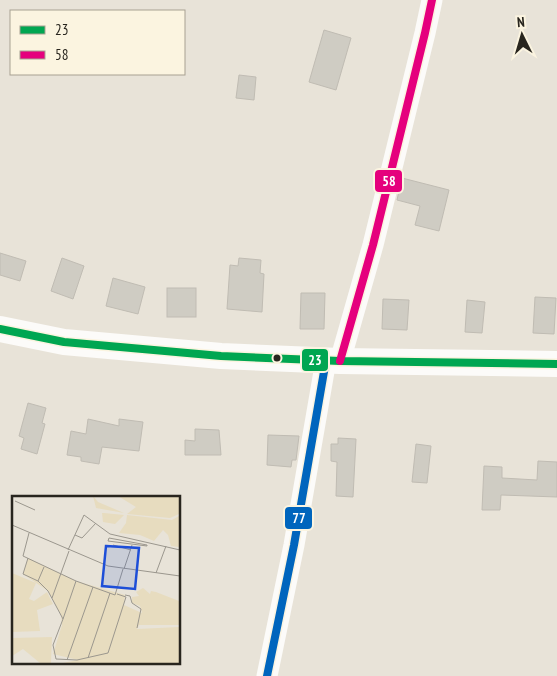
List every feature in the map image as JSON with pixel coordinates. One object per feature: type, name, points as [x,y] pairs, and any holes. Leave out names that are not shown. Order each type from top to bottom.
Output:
[{"type":"street","points":[[266,676],[333,360],[375,236],[426,33],[432,0]]},
{"type":"street","points":[[0,329],[64,342],[221,356],[557,364]]},
{"type":"building","points":[[324,30],[351,38],[336,90],[309,82]]},
{"type":"building","points":[[239,75],[256,77],[254,100],[236,98]]},
{"type":"building","points":[[402,178],[449,190],[439,231],[415,225],[420,206],[397,200]]},
{"type":"building","points":[[0,253],[26,261],[20,281],[0,275]]},
{"type":"building","points":[[62,258],[84,266],[73,299],[51,291]]},
{"type":"building","points":[[239,258],[261,260],[260,273],[264,274],[262,312],[227,309],[230,265],[238,266]]},
{"type":"building","points":[[113,278],[145,287],[138,314],[106,306]]},
{"type":"building","points":[[167,288],[196,288],[196,317],[167,317]]},
{"type":"building","points":[[301,293],[325,293],[324,329],[300,329]]},
{"type":"building","points":[[535,297],[556,298],[554,334],[533,333]]},
{"type":"building","points":[[383,299],[409,300],[407,330],[382,329]]},
{"type":"building","points":[[467,300],[485,302],[482,333],[465,332]]},
{"type":"building","points":[[28,403],[46,408],[42,423],[45,424],[37,454],[21,449],[24,438],[19,436]]},
{"type":"building","points":[[88,419],[119,426],[119,419],[143,422],[139,451],[102,447],[99,464],[81,461],[81,457],[67,455],[71,431],[86,434]]},
{"type":"building","points":[[195,429],[219,430],[221,455],[185,455],[185,440],[195,441]]},
{"type":"building","points":[[268,435],[299,436],[296,460],[292,460],[291,467],[267,465]]},
{"type":"building","points":[[338,438],[356,439],[353,497],[336,496],[337,462],[331,461],[331,444],[338,444]]},
{"type":"building","points":[[416,444],[431,446],[427,483],[412,482]]},
{"type":"building","points":[[538,461],[557,462],[557,497],[501,495],[500,510],[482,510],[484,466],[502,467],[502,478],[537,480]]},
{"type":"transit line","name":"58","points":[[340,361],[373,245],[432,0]]},
{"type":"transit line","name":"23","points":[[0,329],[64,342],[221,356],[340,361],[557,364]]},
{"type":"transit line","name":"77","points":[[267,676],[294,545],[326,360]]}]
